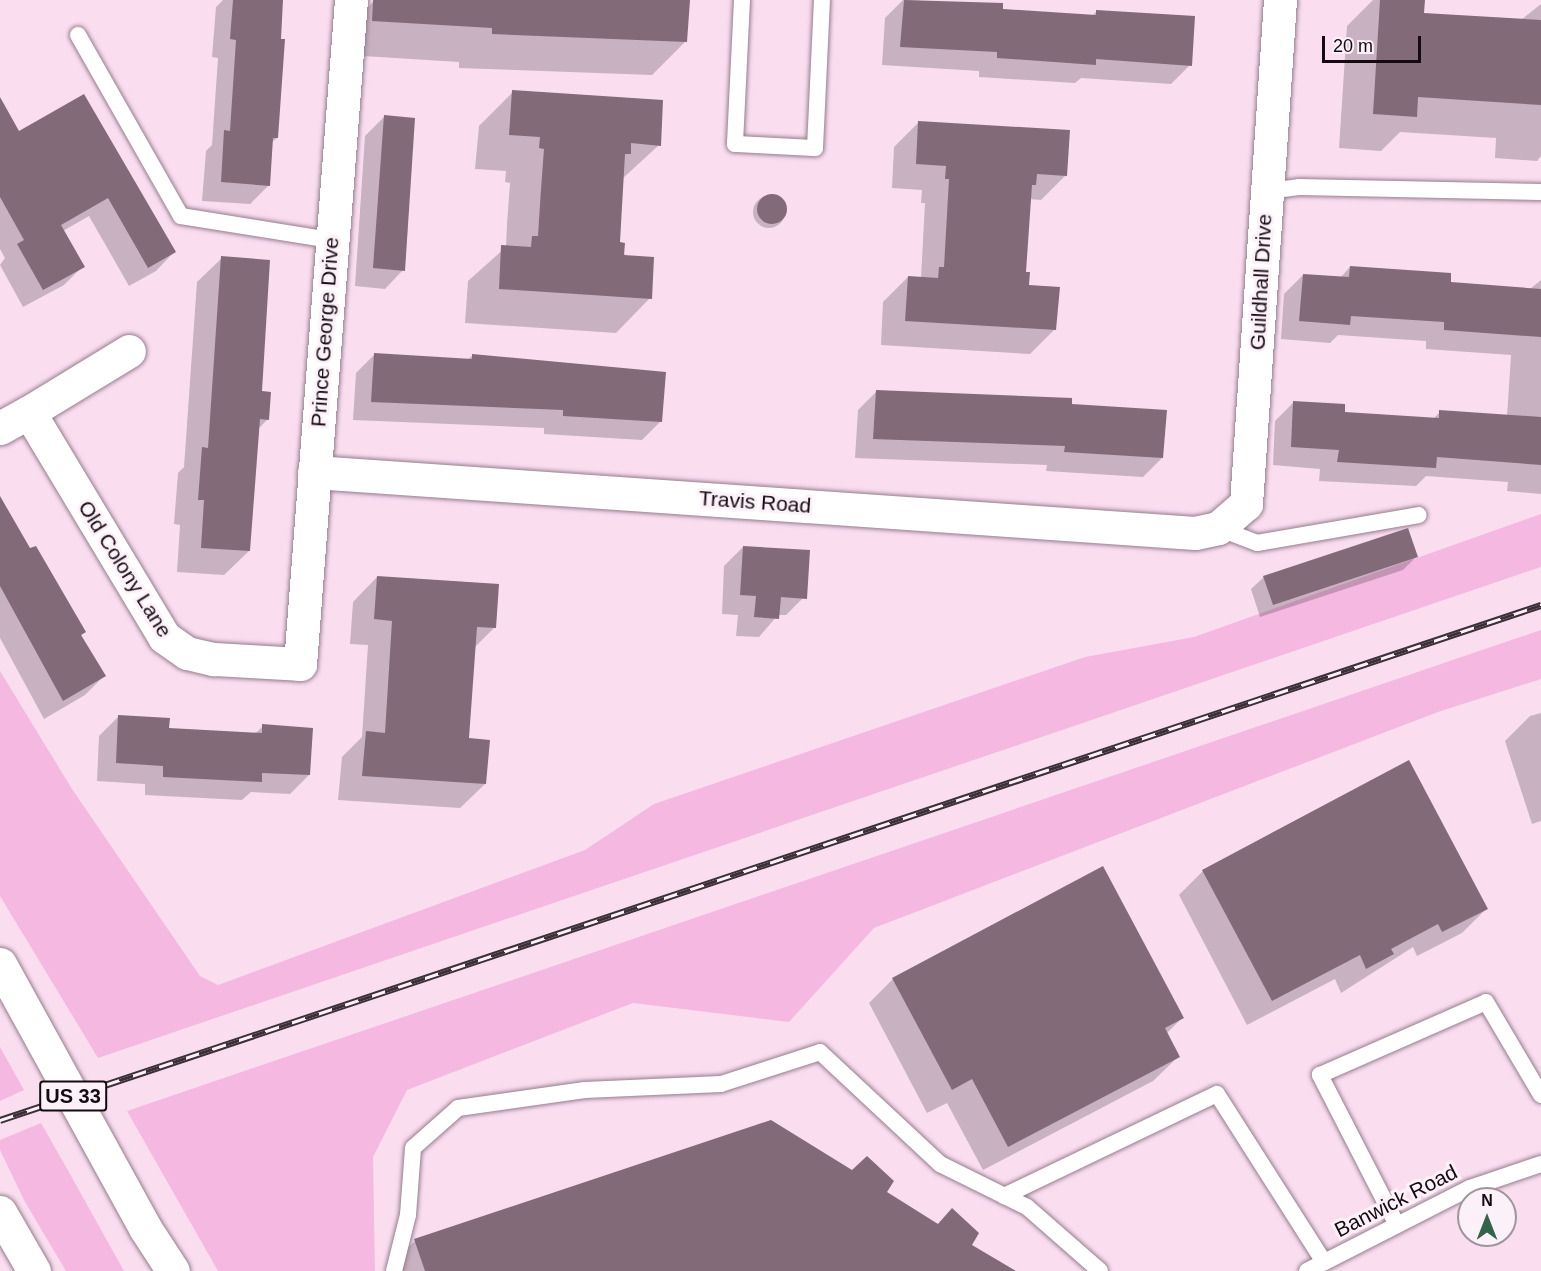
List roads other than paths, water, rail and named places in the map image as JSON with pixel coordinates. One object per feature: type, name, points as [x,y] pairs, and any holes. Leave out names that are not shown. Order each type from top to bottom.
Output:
[{"type":"main road","name":"Prince George Drive","points":[[300,664],[351,0]]},
{"type":"main road","name":"Guildhall Drive","points":[[1207,530],[1246,504],[1280,0]]},
{"type":"main road","points":[[0,428],[129,351]]},
{"type":"main road","name":"Old Colony Lane","points":[[29,412],[164,637],[187,653],[214,659],[300,664]]},
{"type":"main road","name":"Travis Road","points":[[314,472],[1207,530]]},
{"type":"main road","name":"US 33","points":[[0,964],[145,1228],[173,1271]]},
{"type":"main road","points":[[0,1212],[34,1271]]},
{"type":"lane","points":[[742,0],[735,144],[815,148],[822,0]]},
{"type":"lane","points":[[78,35],[182,216],[331,240]]},
{"type":"lane","points":[[1267,191],[1299,187],[1541,192]]},
{"type":"lane","points":[[1207,530],[1257,543],[1419,515]]},
{"type":"lane","points":[[1397,1225],[1320,1075],[1486,1002],[1541,1095]]},
{"type":"lane","points":[[394,1271],[408,1215],[413,1148],[458,1108],[585,1090],[721,1084],[820,1052],[940,1164],[1027,1207],[1100,1271]]},
{"type":"lane","points":[[1004,1196],[1218,1094],[1324,1262]]},
{"type":"lane","name":"Banwick Road","points":[[1307,1271],[1470,1188],[1541,1164]]},
{"type":"railway","points":[[0,1120],[1541,605]]}]
